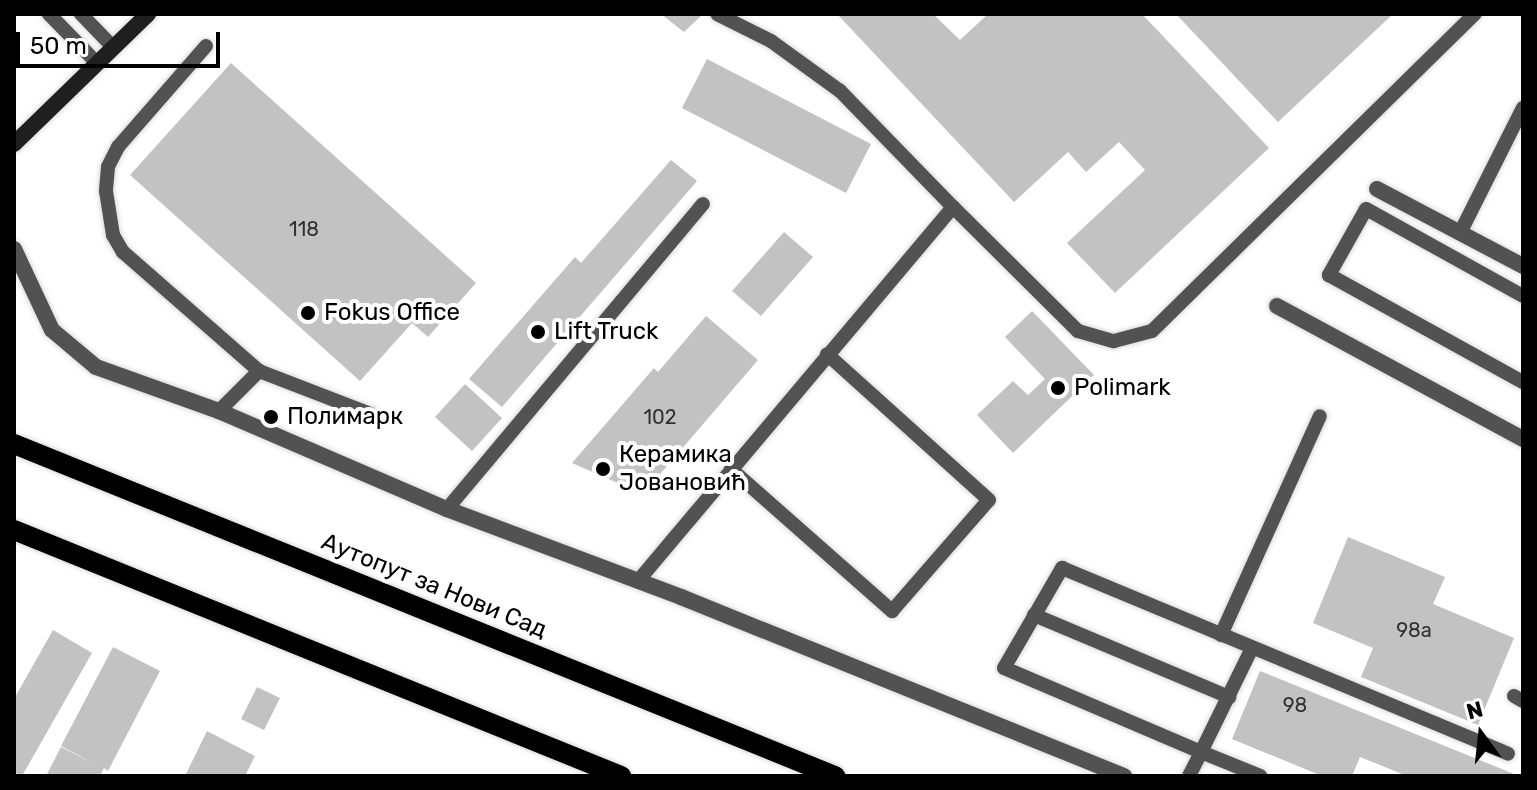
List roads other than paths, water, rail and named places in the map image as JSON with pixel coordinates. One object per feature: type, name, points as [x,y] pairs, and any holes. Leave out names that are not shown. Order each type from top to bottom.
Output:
[{"type":"main road","name":"Аутопут за Нови Сад","points":[[14,444],[835,776]]},
{"type":"main road","points":[[14,530],[621,776]]},
{"type":"street","points":[[14,144],[148,14]]},
{"type":"street","points":[[1377,189],[1523,266]]},
{"type":"street","points":[[14,249],[52,330],[96,367],[219,411],[447,509],[638,581],[1124,776]]},
{"type":"street","points":[[1277,306],[1523,439]]},
{"type":"lane","points":[[49,14],[97,63]]},
{"type":"lane","points":[[81,14],[113,47]]},
{"type":"lane","points":[[717,14],[771,41],[840,91],[1078,331],[1114,341],[1152,331],[1475,14]]},
{"type":"lane","points":[[206,46],[118,147],[108,167],[108,219],[123,252],[259,371],[378,417]]},
{"type":"lane","points":[[1460,233],[1523,108]]},
{"type":"lane","points":[[447,509],[703,204]]},
{"type":"lane","points":[[638,581],[953,207]]},
{"type":"lane","points":[[1523,296],[1366,209],[1329,275],[1523,382]]},
{"type":"lane","points":[[731,469],[892,611],[989,500],[827,354]]},
{"type":"lane","points":[[219,411],[259,371]]},
{"type":"lane","points":[[1221,635],[1320,416]]},
{"type":"lane","points":[[1260,776],[1004,668],[1062,568],[1508,754]]},
{"type":"lane","points":[[1034,615],[1229,697]]},
{"type":"lane","points":[[1189,776],[1252,648]]},
{"type":"place","name":"Fokus Office","points":[[308,313]]},
{"type":"place","name":"Lift Truck","points":[[538,332]]},
{"type":"place","name":"Polimark","points":[[1058,388]]},
{"type":"place","name":"Полимарк","points":[[271,417]]},
{"type":"place","name":"Керамика Јовановић","points":[[603,469]]}]
